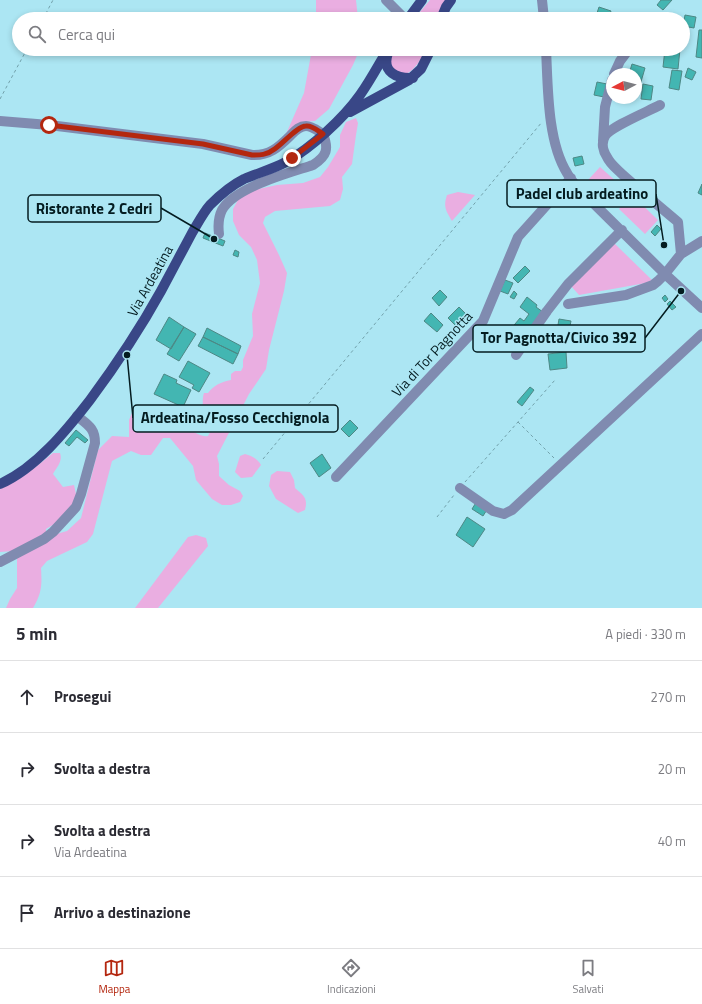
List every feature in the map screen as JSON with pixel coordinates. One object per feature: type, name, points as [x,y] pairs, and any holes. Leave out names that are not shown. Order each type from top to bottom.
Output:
[{"type":"main road","points":[[414,12],[422,0]]},
{"type":"main road","points":[[416,9],[426,0]]},
{"type":"main road","points":[[444,12],[451,0]]},
{"type":"main road","name":"Via Ardeatina","points":[[0,484],[16,475],[39,457],[58,438],[105,379],[154,304],[197,224],[210,205],[237,183],[276,167],[292,158],[323,134],[343,116],[363,91],[385,56]]},
{"type":"main road","points":[[387,56],[386,64],[389,71],[393,75],[412,78]]},
{"type":"main road","name":"Via Ardeatina","points":[[343,116],[412,78],[423,65],[427,56]]},
{"type":"street","points":[[386,0],[398,12]]},
{"type":"street","points":[[542,2],[543,12]]},
{"type":"street","points":[[546,56],[550,112],[553,132],[558,154],[570,178],[584,194],[702,308]]},
{"type":"street","points":[[617,68],[624,56]]},
{"type":"street","points":[[606,102],[603,141],[604,152],[610,162],[633,184],[678,222],[681,254]]},
{"type":"street","points":[[603,141],[609,131],[660,106]]},
{"type":"street","points":[[0,121],[49,125],[203,144],[252,155],[259,155],[272,151],[302,126],[309,126],[323,134],[326,143],[326,153],[318,162],[245,190],[238,195],[223,209],[220,215],[218,222],[219,234]]},
{"type":"street","name":"Via di Tor Pagnotta","points":[[336,477],[484,321],[518,237],[570,178]]},
{"type":"street","points":[[516,355],[568,284],[622,230]]},
{"type":"street","points":[[568,304],[626,295],[653,285],[666,274],[681,254],[702,241]]},
{"type":"street","points":[[460,488],[493,511],[504,514],[512,510],[702,334]]},
{"type":"street","points":[[0,562],[44,539],[53,532],[76,507],[82,494],[95,443],[95,435],[92,430],[77,416]]},
{"type":"path","points":[[47,12],[53,0]]},
{"type":"path","points":[[0,99],[23,56]]},
{"type":"path","points":[[263,459],[550,112]]},
{"type":"path","points":[[437,517],[460,488],[555,380]]},
{"type":"path","points":[[518,422],[561,464]]},
{"type":"shaded area","points":[[316,0],[356,0],[357,12],[316,12]]},
{"type":"shaded area","points":[[430,0],[447,0],[441,12],[420,12]]},
{"type":"shaded area","points":[[311,56],[357,56],[329,109],[315,121],[303,122],[286,134],[304,93]]},
{"type":"shaded area","points":[[422,56],[415,67],[406,74],[392,70],[390,57]]},
{"type":"shaded area","points":[[356,118],[358,123],[352,164],[342,177],[343,189],[340,200],[330,206],[275,211],[265,217],[263,223],[287,273],[266,369],[249,394],[217,456],[219,476],[229,485],[240,491],[243,496],[240,502],[231,505],[222,505],[212,499],[196,480],[193,466],[170,438],[163,438],[151,455],[141,455],[131,451],[112,461],[93,534],[87,542],[47,561],[41,568],[41,589],[33,608],[6,608],[17,588],[17,558],[14,551],[0,552],[0,489],[21,477],[53,453],[60,453],[60,461],[53,474],[63,487],[74,485],[77,499],[71,514],[46,529],[46,537],[67,531],[81,518],[98,450],[112,436],[129,437],[129,420],[134,408],[150,405],[163,409],[165,417],[171,415],[199,435],[208,436],[211,430],[206,422],[205,413],[203,411],[204,393],[208,393],[218,384],[231,380],[231,374],[235,371],[241,371],[243,367],[243,360],[253,336],[252,314],[260,283],[257,260],[251,247],[239,235],[233,221],[233,209],[238,200],[250,191],[277,185],[303,183],[320,177],[340,147],[340,135],[346,122]]},
{"type":"shaded area","points":[[600,167],[627,191],[614,205],[588,180]]},
{"type":"shaded area","points":[[458,192],[475,195],[452,221],[446,209],[445,203],[447,195]]},
{"type":"shaded area","points":[[632,195],[658,220],[645,234],[619,209]]},
{"type":"shaded area","points":[[614,243],[652,280],[646,283],[579,295],[571,286]]},
{"type":"shaded area","points":[[245,454],[254,458],[261,465],[252,477],[241,478],[235,472],[240,456]]},
{"type":"shaded area","points":[[277,471],[290,472],[294,480],[295,488],[306,500],[305,510],[298,513],[276,499],[269,486],[271,475]]},
{"type":"shaded area","points":[[196,535],[206,538],[208,546],[158,608],[135,608],[188,537]]},
{"type":"building","points":[[661,0],[672,0],[663,10],[657,5]]},
{"type":"building","points":[[599,7],[611,11],[611,12],[597,12]]},
{"type":"building","points":[[690,16],[696,17],[694,28],[690,27]]},
{"type":"building","points":[[699,30],[702,30],[702,58],[696,57]]},
{"type":"building","points":[[664,56],[679,56],[678,69],[663,67]]},
{"type":"building","points":[[632,64],[645,68],[642,78],[642,68],[631,68]]},
{"type":"building","points":[[688,68],[696,72],[692,80],[685,77]]},
{"type":"building","points":[[672,70],[682,71],[679,90],[669,88]]},
{"type":"building","points":[[597,82],[606,84],[604,97],[594,95]]},
{"type":"building","points":[[643,84],[653,86],[651,100],[642,99]]},
{"type":"building","points":[[582,156],[584,164],[575,166],[573,158]]},
{"type":"building","points":[[702,184],[702,195],[698,193]]},
{"type":"building","points":[[657,225],[661,229],[655,236],[651,232]]},
{"type":"building","points":[[205,233],[225,241],[223,246],[203,238]]},
{"type":"building","points":[[235,250],[239,252],[238,257],[233,255]]},
{"type":"building","points":[[525,266],[530,271],[518,283],[513,278]]},
{"type":"building","points":[[505,280],[513,283],[508,294],[500,291]]},
{"type":"building","points":[[440,290],[447,297],[439,306],[432,298]]},
{"type":"building","points":[[514,291],[517,294],[514,299],[510,297]]},
{"type":"building","points":[[665,295],[668,299],[665,302],[662,298]]},
{"type":"building","points":[[527,297],[543,312],[522,339],[510,330],[520,318],[524,321],[529,314],[520,307]]},
{"type":"building","points":[[670,301],[676,307],[672,310],[667,304]]},
{"type":"building","points":[[459,307],[468,316],[457,327],[448,318]]},
{"type":"building","points":[[431,313],[443,325],[437,332],[424,321]]},
{"type":"building","points":[[169,317],[184,327],[171,349],[156,340]]},
{"type":"building","points":[[559,319],[571,321],[566,345],[555,343]]},
{"type":"building","points":[[184,327],[196,334],[179,361],[167,354]]},
{"type":"building","points":[[207,328],[241,346],[238,354],[203,337]]},
{"type":"building","points":[[541,331],[550,339],[538,352],[529,344]]},
{"type":"building","points":[[203,337],[238,354],[233,364],[198,346]]},
{"type":"building","points":[[566,352],[567,368],[550,370],[548,354]]},
{"type":"building","points":[[188,361],[210,373],[199,392],[192,388],[194,385],[179,377]]},
{"type":"building","points":[[164,374],[177,380],[176,383],[191,390],[183,407],[154,394]]},
{"type":"building","points":[[530,387],[534,390],[522,406],[517,402]]},
{"type":"building","points":[[350,420],[358,428],[349,437],[341,429]]},
{"type":"building","points":[[76,430],[88,440],[85,443],[77,437],[69,446],[65,443]]},
{"type":"building","points":[[322,454],[331,468],[319,477],[310,463]]},
{"type":"building","points":[[477,501],[488,508],[483,516],[472,509]]},
{"type":"building","points":[[467,517],[485,529],[473,547],[456,535]]},
{"type":"place","name":"Ristorante 2 Cedri","points":[[214,239]]},
{"type":"place","name":"Padel club ardeatino","points":[[664,245]]},
{"type":"place","name":"Tor Pagnotta/Civico 392","points":[[681,291]]},
{"type":"place","name":"Ardeatina/Fosso Cecchignola","points":[[127,355]]},
{"type":"route","points":[[49,125],[203,144],[252,155],[266,154],[272,151],[302,126],[309,126],[323,134],[292,158]]}]
